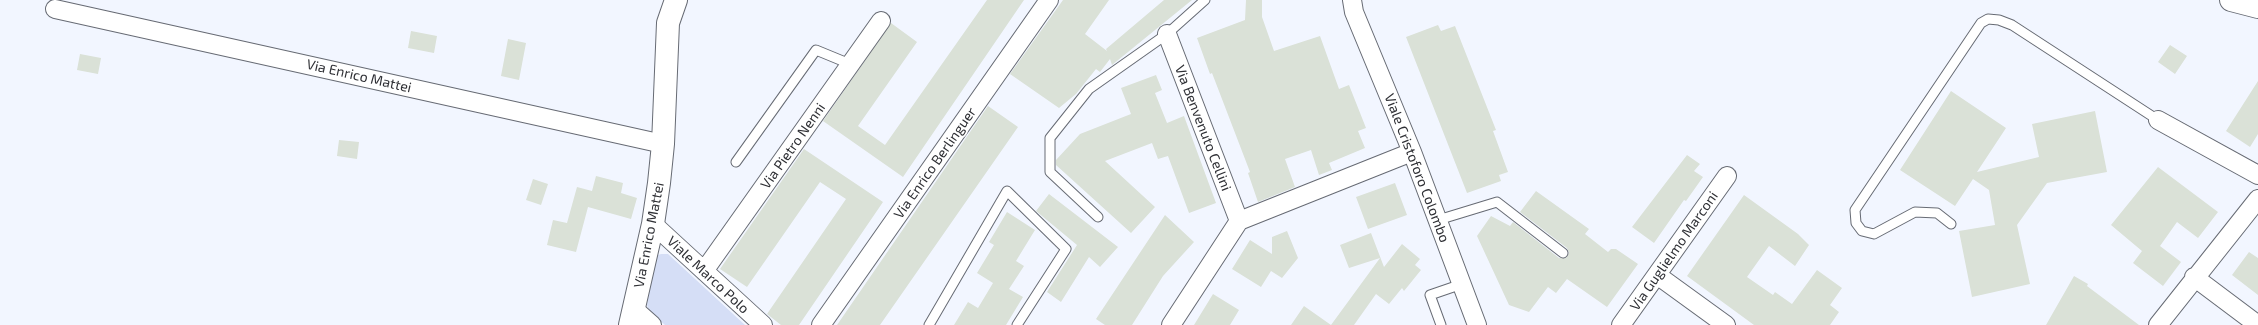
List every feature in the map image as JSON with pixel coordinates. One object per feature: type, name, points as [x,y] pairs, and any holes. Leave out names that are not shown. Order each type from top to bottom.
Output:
[{"type":"main road","name":"Via Enrico Mattei","points":[[632,317],[653,224],[663,144],[668,24],[676,0]]},
{"type":"main road","points":[[2231,0],[2258,7]]},
{"type":"street","points":[[667,0],[668,24]]},
{"type":"street","name":"Via Enrico Berlinguer","points":[[821,325],[1049,0]]},
{"type":"street","name":"Viale Cristoforo Colombo","points":[[1351,4],[1412,152],[1478,325]]},
{"type":"street","name":"Via Enrico Mattei","points":[[55,9],[663,144]]},
{"type":"street","name":"Via Pietro Nenni","points":[[704,271],[881,20]]},
{"type":"street","name":"Via Benvenuto Cellini","points":[[1167,34],[1239,221]]},
{"type":"street","points":[[2158,120],[2258,174]]},
{"type":"street","points":[[1171,325],[1239,221],[1412,152]]},
{"type":"street","name":"Via Guglielmo Marconi","points":[[1621,325],[1727,176]]},
{"type":"street","points":[[2158,325],[2194,277],[2258,199]]},
{"type":"street","name":"Viale Marco Polo","points":[[653,224],[763,325]]},
{"type":"street","points":[[1657,275],[1726,325]]},
{"type":"street","points":[[2194,277],[2258,325]]},
{"type":"street","points":[[632,317],[652,325]]},
{"type":"lane","points":[[1098,217],[1050,172],[1050,138],[1089,89],[1167,34],[1205,0]]},
{"type":"lane","points":[[1951,224],[1937,213],[1915,212],[1901,217],[1874,234],[1862,231],[1856,223],[1855,210],[1981,23],[1988,19],[1999,20],[2012,25],[2158,120]]},
{"type":"lane","points":[[736,162],[816,50],[850,64]]},
{"type":"lane","points":[[929,325],[1007,192],[1066,248],[1017,325]]},
{"type":"lane","points":[[1438,220],[1497,202],[1562,253]]},
{"type":"lane","points":[[1442,325],[1430,295],[1462,284]]},
{"type":"shaded area","points":[[668,254],[745,325],[665,325],[649,311],[647,305],[655,256]]},
{"type":"building","points":[[987,0],[1024,0],[903,177],[823,121],[891,23],[917,42],[858,126],[885,145]]},
{"type":"building","points":[[1063,0],[1109,0],[1085,34],[1107,51],[1106,49],[1164,0],[1192,0],[1112,65],[1110,59],[1100,72],[1096,69],[1076,94],[1059,108],[1010,74]]},
{"type":"building","points":[[1246,0],[1262,0],[1262,17],[1274,51],[1320,36],[1339,89],[1349,85],[1366,128],[1358,131],[1365,148],[1329,163],[1332,170],[1319,175],[1311,150],[1285,159],[1295,187],[1258,202],[1248,173],[1250,172],[1197,38],[1245,20]]},
{"type":"building","points":[[1438,25],[1441,31],[1455,26],[1496,130],[1493,131],[1508,172],[1499,175],[1501,181],[1467,193],[1406,37]]},
{"type":"building","points":[[411,31],[437,36],[434,53],[408,48]]},
{"type":"building","points":[[508,39],[526,43],[519,80],[501,76]]},
{"type":"building","points":[[2170,45],[2187,56],[2175,74],[2158,62]]},
{"type":"building","points":[[80,54],[101,58],[98,74],[77,70]]},
{"type":"building","points":[[1156,75],[1162,90],[1155,93],[1167,123],[1184,116],[1216,203],[1189,213],[1168,156],[1158,159],[1152,143],[1105,161],[1155,207],[1131,233],[1056,165],[1056,160],[1080,134],[1131,114],[1121,88]]},
{"type":"building","points":[[2258,81],[2258,134],[2250,147],[2226,131]]},
{"type":"building","points":[[1951,91],[2006,128],[1977,172],[2039,157],[2032,124],[2095,111],[2107,172],[2047,183],[2017,225],[2030,284],[1972,297],[1959,231],[1995,225],[1989,190],[1973,179],[1955,206],[1900,170]]},
{"type":"building","points":[[988,106],[1018,127],[880,325],[837,325]]},
{"type":"building","points":[[339,140],[359,142],[357,159],[337,156]]},
{"type":"building","points":[[804,149],[883,202],[799,325],[781,325],[767,314],[846,199],[820,182],[747,287],[720,269]]},
{"type":"building","points":[[1687,155],[1700,164],[1694,171],[1703,177],[1686,201],[1684,200],[1654,243],[1632,227]]},
{"type":"building","points":[[2158,167],[2218,212],[2198,238],[2177,222],[2160,246],[2181,262],[2163,286],[2133,263],[2142,251],[2111,225]]},
{"type":"building","points":[[596,176],[623,183],[621,193],[637,198],[631,219],[588,207],[576,252],[547,245],[553,220],[567,223],[577,187],[592,191]]},
{"type":"building","points":[[533,179],[548,184],[541,205],[526,200]]},
{"type":"building","points":[[1395,183],[1407,215],[1368,229],[1356,197]]},
{"type":"building","points":[[1536,191],[1589,229],[1585,234],[1608,252],[1611,249],[1616,249],[1638,264],[1607,307],[1567,279],[1556,293],[1548,287],[1529,312],[1509,305],[1477,236],[1491,216],[1510,226],[1513,222],[1559,258],[1566,258],[1569,253],[1567,248],[1520,212]]},
{"type":"building","points":[[1049,194],[1118,247],[1100,267],[1089,257],[1061,302],[1047,292],[1077,245],[1036,211]]},
{"type":"building","points":[[1744,195],[1798,234],[1809,245],[1795,266],[1769,246],[1747,277],[1773,295],[1775,292],[1792,304],[1817,270],[1842,288],[1830,305],[1839,312],[1830,325],[1754,325],[1687,276]]},
{"type":"building","points":[[1007,212],[1035,230],[1016,261],[1024,266],[1009,289],[1023,297],[1006,325],[954,325],[968,302],[978,308],[993,283],[977,273],[994,245],[989,242]]},
{"type":"building","points":[[1165,215],[1194,242],[1163,276],[1132,325],[1105,325],[1096,319]]},
{"type":"building","points":[[1287,231],[1298,258],[1282,278],[1271,271],[1261,287],[1232,269],[1250,240],[1272,254],[1272,237]]},
{"type":"building","points":[[1371,233],[1384,267],[1402,244],[1420,259],[1415,265],[1421,270],[1404,291],[1402,288],[1389,304],[1376,294],[1354,325],[1331,325],[1380,258],[1349,268],[1340,245]]},
{"type":"building","points":[[2249,252],[2258,258],[2258,295],[2232,275]]},
{"type":"building","points":[[2074,276],[2088,284],[2087,286],[2139,325],[2046,325]]},
{"type":"building","points":[[1213,294],[1239,310],[1230,325],[1194,325]]},
{"type":"building","points":[[1304,306],[1331,325],[1291,325]]}]
